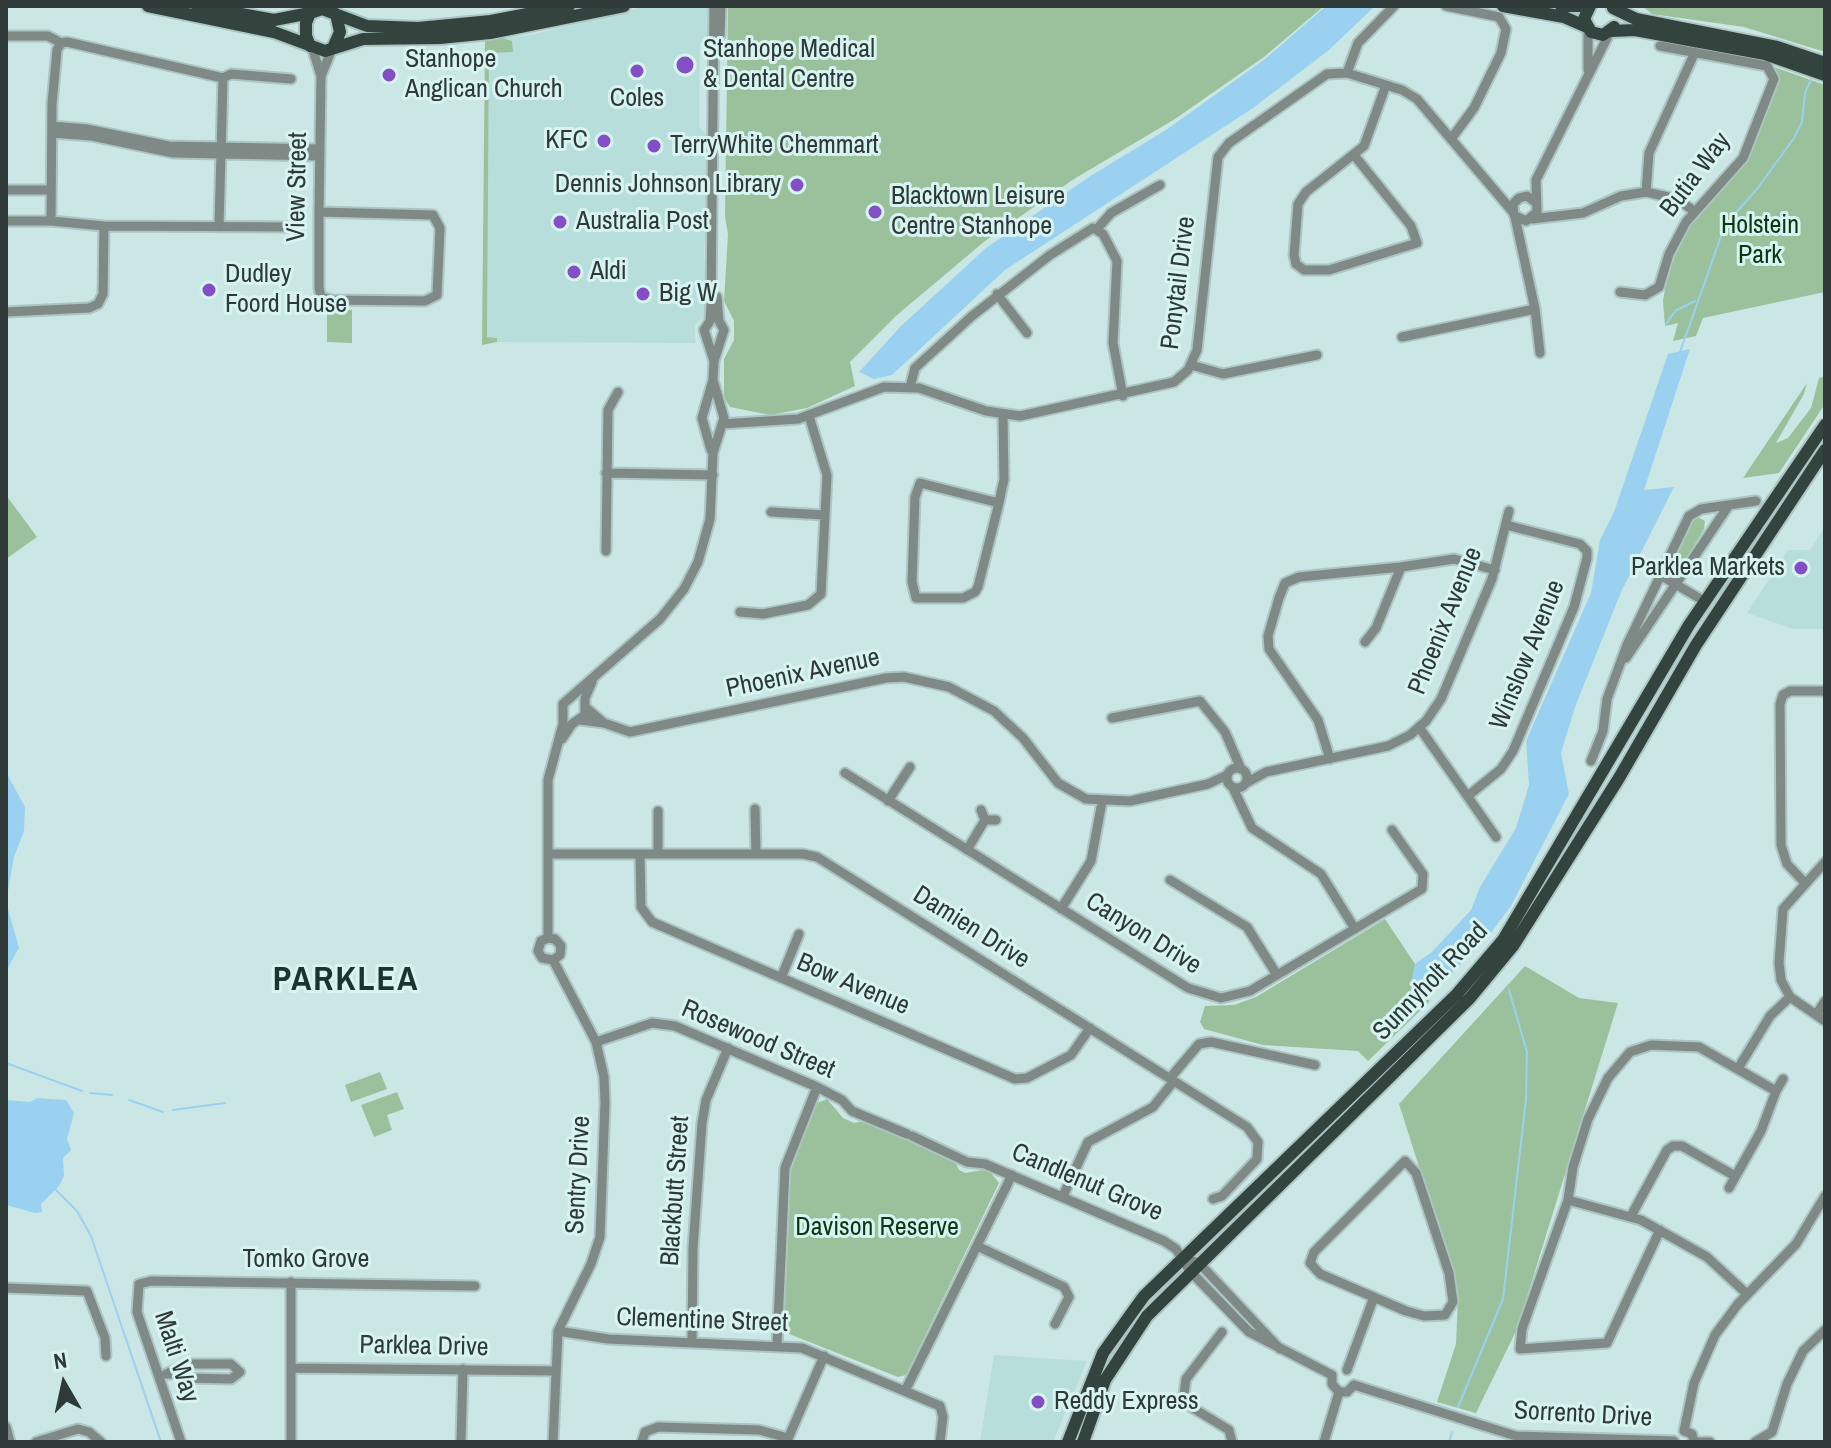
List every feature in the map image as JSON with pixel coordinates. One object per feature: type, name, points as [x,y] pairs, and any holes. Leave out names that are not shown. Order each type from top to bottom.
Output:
[{"type":"main road","points":[[148,6],[274,32],[321,51],[363,39],[490,33],[624,6]]},
{"type":"main road","points":[[197,6],[274,20],[322,9],[367,26],[418,28],[491,21],[569,6]]},
{"type":"main road","points":[[1503,6],[1564,17],[1599,35],[1635,30],[1765,54],[1820,68]]},
{"type":"main road","points":[[1561,6],[1582,6]]},
{"type":"main road","points":[[1587,28],[1585,15],[1590,6]]},
{"type":"main road","points":[[1611,31],[1617,21],[1612,7]]},
{"type":"main road","points":[[1612,7],[1636,19],[1777,47],[1820,68]]},
{"type":"main road","points":[[311,11],[305,32],[311,46]]},
{"type":"main road","points":[[333,49],[340,32],[334,11]]},
{"type":"main road","name":"Sunnyholt Road","points":[[1068,1442],[1095,1369],[1118,1327],[1182,1259],[1457,994],[1493,952],[1533,894],[1704,601],[1825,425]]},
{"type":"main road","name":"Sunnyholt Road","points":[[1083,1442],[1095,1403],[1115,1361],[1147,1316],[1498,966],[1619,778],[1700,637],[1825,450]]},
{"type":"street","points":[[713,453],[704,411],[724,330],[714,321],[714,6]]},
{"type":"street","points":[[714,361],[704,330],[714,321],[721,6]]},
{"type":"street","points":[[1394,6],[1358,43],[1347,73],[1417,99],[1482,180],[1514,213],[1535,309],[1540,353]]},
{"type":"street","points":[[1446,6],[1495,16],[1504,21],[1506,35],[1501,53],[1474,108],[1451,139]]},
{"type":"street","points":[[1514,213],[1521,197],[1536,180],[1588,70],[1587,28]]},
{"type":"street","points":[[1588,70],[1594,66],[1611,31]]},
{"type":"street","points":[[6,36],[48,36],[61,43],[223,78],[231,74],[291,79]]},
{"type":"street","points":[[51,221],[52,130],[57,50],[61,43]]},
{"type":"street","name":"View Street","points":[[311,46],[321,76],[319,212],[321,297],[332,300],[432,299],[440,285],[440,228],[436,218],[426,213],[319,212]]},
{"type":"street","name":"Butia Way","points":[[1620,292],[1645,295],[1659,287],[1673,245],[1694,211],[1723,184],[1743,158],[1774,79],[1773,71],[1767,66],[1660,46]]},
{"type":"street","name":"View Street","points":[[321,76],[333,49]]},
{"type":"street","points":[[1646,192],[1649,153],[1695,52]]},
{"type":"street","name":"Ponytail Drive","points":[[705,425],[779,423],[809,416],[875,388],[910,387],[1003,415],[1035,415],[1168,385],[1191,365],[1197,350],[1214,167],[1220,153],[1317,79],[1334,73],[1347,73]]},
{"type":"street","points":[[219,227],[223,78]]},
{"type":"street","points":[[1354,155],[1411,226],[1417,243],[1329,270],[1308,271],[1296,264],[1293,247],[1301,198],[1354,155],[1371,134],[1386,85]]},
{"type":"street","points":[[52,130],[87,129],[154,144],[220,151],[320,152]]},
{"type":"street","points":[[1521,244],[1536,203],[1536,180]]},
{"type":"street","points":[[910,387],[913,371],[920,362],[997,294],[1086,231],[1097,229],[1111,213],[1160,185]]},
{"type":"street","points":[[6,190],[51,190]]},
{"type":"street","points":[[1514,213],[1530,219],[1583,213],[1621,196],[1646,192],[1677,199],[1694,211]]},
{"type":"street","points":[[1500,196],[1521,197],[1555,215]]},
{"type":"street","points":[[6,221],[104,226],[297,227]]},
{"type":"street","points":[[6,312],[43,307],[89,308],[98,304],[103,294],[104,226]]},
{"type":"street","points":[[1097,229],[1117,261],[1113,343],[1123,396]]},
{"type":"street","points":[[997,294],[1027,333]]},
{"type":"street","points":[[1402,337],[1535,309]]},
{"type":"street","points":[[708,339],[721,338]]},
{"type":"street","points":[[1191,365],[1223,374],[1317,355]]},
{"type":"street","points":[[548,938],[548,780],[563,711],[569,699],[660,619],[684,589],[708,532],[713,453],[720,425],[713,380]]},
{"type":"street","points":[[608,545],[608,410],[618,392]]},
{"type":"street","points":[[704,411],[713,406],[720,410]]},
{"type":"street","name":"Ponytail Drive","points":[[720,410],[754,422]]},
{"type":"street","points":[[999,503],[920,483],[915,497],[912,582],[916,598],[963,598],[975,592],[999,503],[1004,480],[1003,415]]},
{"type":"street","points":[[740,612],[763,614],[808,605],[819,598],[823,588],[826,469],[809,416]]},
{"type":"street","points":[[606,473],[713,475]]},
{"type":"street","points":[[1692,513],[1756,501]]},
{"type":"street","points":[[1624,660],[1729,505]]},
{"type":"street","name":"Phoenix Avenue","points":[[578,721],[604,723],[635,731],[886,678],[914,678],[949,687],[994,711],[1023,738],[1058,783],[1076,795],[1102,802],[1130,801],[1208,784],[1228,773],[1242,770],[1266,772],[1388,746],[1419,727],[1441,699],[1495,570],[1509,511]]},
{"type":"street","points":[[771,512],[825,515]]},
{"type":"street","points":[[1692,513],[1707,517],[1708,533]]},
{"type":"street","points":[[1591,761],[1603,731],[1607,699],[1660,575],[1692,513]]},
{"type":"street","name":"Winslow Avenue","points":[[1469,795],[1501,769],[1513,751],[1574,607],[1587,558],[1587,551],[1580,544],[1506,525]]},
{"type":"street","points":[[1330,759],[1318,720],[1268,644],[1285,583],[1299,577],[1454,559],[1495,570]]},
{"type":"street","points":[[1365,642],[1376,628],[1401,567]]},
{"type":"street","points":[[1660,575],[1704,601]]},
{"type":"street","points":[[555,749],[578,721],[595,675]]},
{"type":"street","points":[[1805,883],[1787,864],[1781,845],[1780,704],[1783,695],[1790,691],[1825,691]]},
{"type":"street","points":[[569,699],[579,699],[604,723]]},
{"type":"street","points":[[1112,718],[1200,701],[1223,728],[1242,770],[1245,784],[1243,807]]},
{"type":"street","points":[[563,711],[566,718],[578,721]]},
{"type":"street","points":[[1419,727],[1496,837]]},
{"type":"street","points":[[1231,751],[1228,773],[1231,787],[1249,824],[1258,834],[1321,874],[1355,929]]},
{"type":"street","points":[[888,801],[910,767]]},
{"type":"street","name":"Phoenix Avenue","points":[[1208,784],[1231,787],[1245,784],[1266,772]]},
{"type":"street","name":"Canyon Drive","points":[[845,773],[1199,994],[1221,998],[1238,996],[1277,975],[1428,884],[1392,830]]},
{"type":"street","points":[[1061,909],[1091,861],[1102,802]]},
{"type":"street","points":[[755,809],[756,854]]},
{"type":"street","points":[[658,811],[658,854]]},
{"type":"street","points":[[967,850],[987,817]]},
{"type":"street","name":"Damien Drive","points":[[548,854],[817,857],[1247,1127],[1258,1142],[1257,1159],[1222,1196],[1213,1199]]},
{"type":"street","name":"Bow Avenue","points":[[640,855],[640,901],[647,918],[1019,1079],[1071,1055],[1090,1028]]},
{"type":"street","points":[[1825,862],[1789,898],[1780,919],[1780,970],[1790,997],[1825,1021]]},
{"type":"street","points":[[1170,880],[1247,927],[1277,975]]},
{"type":"street","points":[[781,978],[799,934]]},
{"type":"street","points":[[548,938],[555,939],[561,946],[560,955],[553,960],[542,958],[538,951],[541,941],[548,938]]},
{"type":"street","name":"Sentry Drive","points":[[553,960],[596,1042],[605,1087],[600,1237],[591,1264],[558,1331],[553,1442]]},
{"type":"street","points":[[1739,1067],[1770,1016],[1790,997]]},
{"type":"street","points":[[1816,1015],[1825,1001]]},
{"type":"street","name":"Rosewood Street","points":[[596,1042],[645,1025],[663,1023],[817,1087],[842,1100],[852,1111],[910,1135]]},
{"type":"street","points":[[1063,1196],[1088,1142],[1153,1107],[1199,1044],[1211,1042],[1315,1065]]},
{"type":"street","points":[[1660,1230],[1607,1343],[1520,1349],[1522,1329],[1568,1200],[1573,1167],[1588,1119],[1608,1078],[1630,1052],[1651,1045],[1699,1047],[1739,1067],[1776,1091]]},
{"type":"street","name":"Blackbutt Street","points":[[692,1342],[693,1248],[702,1123],[710,1089],[728,1048]]},
{"type":"street","points":[[1729,1188],[1761,1131],[1783,1079]]},
{"type":"street","points":[[777,1345],[785,1168],[817,1087]]},
{"type":"street","name":"Candlenut Grove","points":[[910,1135],[967,1162],[978,1161],[1144,1230],[1176,1249],[1182,1259]]},
{"type":"street","points":[[1631,1216],[1667,1150],[1673,1146],[1682,1146],[1735,1176]]},
{"type":"street","points":[[1300,1273],[1312,1268],[1416,1314],[1445,1315],[1453,1302],[1449,1273],[1416,1173],[1405,1161],[1314,1252],[1310,1258],[1312,1268]]},
{"type":"street","points":[[905,1391],[1012,1175]]},
{"type":"street","points":[[1684,1431],[1687,1406],[1704,1355],[1721,1326],[1747,1294],[1796,1244],[1825,1196]]},
{"type":"street","points":[[1568,1200],[1631,1216],[1660,1230],[1714,1261],[1747,1294]]},
{"type":"street","points":[[977,1246],[1064,1287],[1069,1297],[1055,1324]]},
{"type":"street","points":[[1182,1259],[1280,1349],[1332,1375]]},
{"type":"street","name":"Tomko Grove","points":[[137,1286],[151,1281],[475,1286]]},
{"type":"street","points":[[291,1282],[291,1442]]},
{"type":"street","name":"Malti Way","points":[[137,1286],[137,1312],[162,1375],[181,1442]]},
{"type":"street","points":[[6,1288],[87,1291],[105,1338],[106,1356]]},
{"type":"street","points":[[1347,1370],[1374,1297]]},
{"type":"street","points":[[1763,1441],[1777,1425],[1787,1384],[1803,1351],[1825,1330]]},
{"type":"street","name":"Clementine Street","points":[[558,1331],[608,1339],[802,1348],[940,1406],[943,1417],[940,1442]]},
{"type":"street","points":[[1222,1332],[1186,1379],[1183,1402],[1229,1430],[1232,1442]]},
{"type":"street","points":[[642,1442],[645,1432],[658,1427],[759,1430],[788,1440],[824,1356]]},
{"type":"street","points":[[162,1375],[180,1371],[189,1364],[231,1364],[240,1372],[231,1379],[189,1378],[180,1371]]},
{"type":"street","name":"Parklea Drive","points":[[291,1368],[556,1371]]},
{"type":"street","points":[[461,1442],[463,1369]]},
{"type":"street","points":[[1339,1370],[1347,1370],[1354,1376],[1354,1385],[1347,1392],[1339,1392],[1332,1384],[1332,1375],[1339,1370]]},
{"type":"street","name":"Sorrento Drive","points":[[1354,1385],[1496,1431],[1552,1440],[1674,1441]]},
{"type":"street","points":[[1324,1442],[1339,1392]]},
{"type":"street","points":[[6,1427],[10,1442]]},
{"type":"street","points":[[36,1442],[78,1429],[89,1432],[101,1442]]},
{"type":"street","points":[[1674,1441],[1678,1433],[1684,1431],[1692,1434],[1694,1442],[1710,1442]]},
{"type":"shaded area","points":[[645,6],[710,6],[710,43],[707,48],[700,43],[699,127],[706,134],[706,172],[709,177],[704,252],[707,309],[695,325],[695,343],[497,342],[497,338],[487,337],[489,53],[502,38],[531,35]]},
{"type":"shaded area","name":"Parklea Markets","points":[[1825,527],[1825,629],[1793,629],[1747,613],[1788,550],[1810,550]]},
{"type":"shaded area","points":[[994,1355],[1087,1361],[1053,1442],[980,1442]]},
{"type":"green space","name":"Blacktown Leisure Centre Stanhope","points":[[728,6],[1324,6],[1264,57],[1175,119],[1074,179],[985,241],[897,315],[850,362],[855,386],[807,408],[770,415],[730,407],[724,398],[724,359],[734,340],[734,321],[724,301],[728,234],[725,216]]},
{"type":"green space","points":[[1642,6],[1825,6],[1825,52],[1744,27],[1652,14]]},
{"type":"green space","points":[[502,38],[512,41],[513,52],[489,53],[487,337],[497,338],[497,342],[482,345],[485,40]]},
{"type":"green space","name":"Holstein Park","points":[[1774,67],[1825,85],[1825,292],[1703,318],[1696,336],[1673,341],[1678,323],[1665,326],[1663,301],[1669,265],[1683,234],[1743,163],[1774,93],[1778,78]]},
{"type":"green space","points":[[331,309],[352,310],[352,343],[327,342],[327,313]]},
{"type":"green space","points":[[1825,376],[1825,404],[1779,473],[1743,478],[1807,383],[1776,443],[1788,438],[1811,408],[1819,378]]},
{"type":"green space","points":[[6,495],[37,537],[6,559]]},
{"type":"green space","points":[[1696,516],[1705,521],[1704,529],[1677,574],[1673,572],[1681,557],[1674,553],[1691,518]]},
{"type":"green space","points":[[1385,919],[1415,964],[1412,986],[1430,1001],[1368,1061],[1358,1051],[1263,1045],[1204,1029],[1200,1022],[1205,1006],[1234,1005],[1256,997]]},
{"type":"green space","points":[[1525,966],[1579,998],[1618,1003],[1517,1329],[1476,1413],[1437,1402],[1456,1344],[1458,1299],[1452,1270],[1399,1104]]},
{"type":"green space","points":[[380,1072],[387,1089],[351,1102],[345,1085]]},
{"type":"green space","points":[[397,1092],[404,1109],[387,1115],[392,1130],[374,1137],[361,1105]]},
{"type":"green space","name":"Davison Reserve","points":[[827,1099],[843,1118],[854,1123],[864,1121],[953,1158],[959,1170],[965,1173],[983,1170],[991,1173],[999,1183],[906,1375],[898,1377],[784,1332],[791,1165],[815,1104]]},
{"type":"water","points":[[1326,6],[1375,6],[1329,50],[1253,108],[1005,270],[892,375],[874,379],[859,372],[901,326],[986,248],[1092,175],[1166,130],[1265,59]]},
{"type":"water","points":[[1690,349],[1644,490],[1674,487],[1621,592],[1575,707],[1561,753],[1569,794],[1511,906],[1487,938],[1436,989],[1418,989],[1411,982],[1415,964],[1432,952],[1471,910],[1480,887],[1516,828],[1529,785],[1526,741],[1591,593],[1600,540],[1614,512],[1668,354]]},
{"type":"water","points":[[6,772],[25,807],[24,831],[14,857],[6,902]]},
{"type":"water","points":[[6,902],[19,948],[6,971]]},
{"type":"water","points":[[37,1098],[66,1100],[74,1113],[67,1139],[71,1150],[63,1158],[64,1176],[59,1186],[41,1204],[42,1212],[35,1213],[6,1205],[6,1100],[30,1102]]},
{"type":"waterway","points":[[1680,352],[1725,225],[1757,189],[1794,138],[1802,122],[1805,93],[1811,80]]},
{"type":"waterway","points":[[1666,324],[1675,311],[1695,301]]},
{"type":"waterway","points":[[1458,1407],[1503,1299],[1526,1099],[1527,1052],[1509,990]]},
{"type":"waterway","points":[[6,1063],[82,1091]]},
{"type":"waterway","points":[[90,1093],[112,1095]]},
{"type":"waterway","points":[[129,1100],[163,1112]]},
{"type":"waterway","points":[[173,1110],[225,1103]]},
{"type":"waterway","points":[[54,1188],[77,1211],[91,1236],[161,1442]]},
{"type":"waterway","points":[[1449,1442],[1452,1432]]},
{"type":"place","name":"Stanhope Medical & Dental Centre","points":[[685,65]]},
{"type":"place","name":"Coles","points":[[637,71]]},
{"type":"place","name":"Stanhope Anglican Church","points":[[389,75]]},
{"type":"place","name":"KFC","points":[[604,141]]},
{"type":"place","name":"TerryWhite Chemmart","points":[[654,146]]},
{"type":"place","name":"Dennis Johnson Library","points":[[797,185]]},
{"type":"place","name":"Blacktown Leisure Centre Stanhope","points":[[875,212]]},
{"type":"place","name":"Australia Post","points":[[560,222]]},
{"type":"place","name":"Aldi","points":[[574,272]]},
{"type":"place","name":"Dudley Foord House","points":[[209,290]]},
{"type":"place","name":"Big W","points":[[643,294]]},
{"type":"place","name":"Parklea Markets","points":[[1801,568]]},
{"type":"place","name":"Reddy Express","points":[[1038,1402]]},
{"type":"district","name":"PARKLEA","points":[[346,981]]}]
